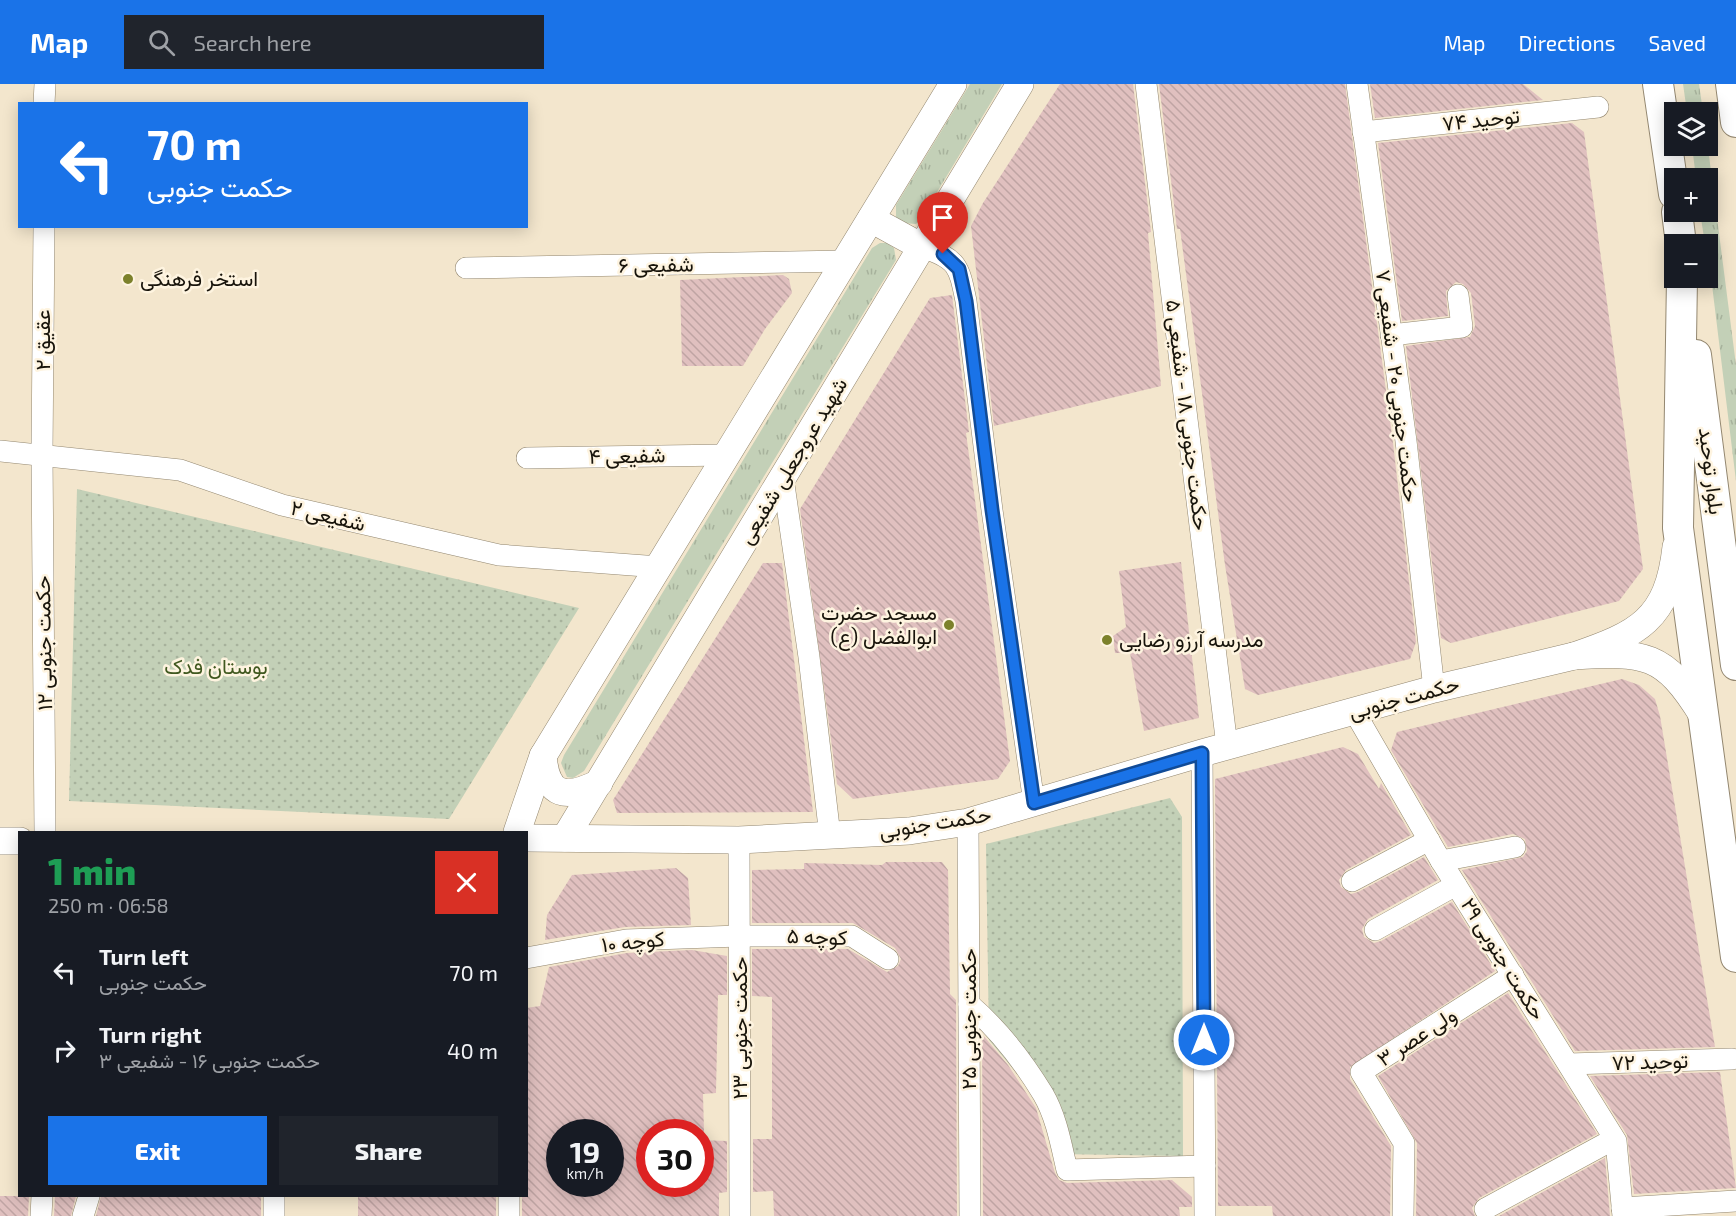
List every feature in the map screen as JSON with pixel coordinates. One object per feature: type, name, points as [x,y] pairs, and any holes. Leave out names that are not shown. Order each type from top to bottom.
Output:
[{"type":"main road","points":[[1658,84],[1670,168]]},
{"type":"main road","points":[[1731,84],[1736,122]]},
{"type":"main road","points":[[1684,288],[1678,528],[1736,957]]},
{"type":"main road","name":"بلوار توحید","points":[[1685,288],[1736,665]]},
{"type":"street","points":[[45,84],[45,102]]},
{"type":"street","points":[[516,831],[543,756],[953,84]]},
{"type":"street","name":"شهید عروجعلی شفیعی","points":[[565,838],[1020,84]]},
{"type":"street","name":"حکمت جنوبی ۱۸ - شفیعی ۵","points":[[1146,84],[1215,749],[1205,1216]]},
{"type":"street","name":"حکمت جنوبی ۲۰ - شفیعی ۷","points":[[1357,84],[1391,334],[1434,689]]},
{"type":"street","name":"توحید ۷۴","points":[[1363,132],[1598,107]]},
{"type":"street","points":[[871,219],[922,247],[943,254],[959,269],[966,301],[992,510],[1034,803]]},
{"type":"street","name":"عقیق ۲","points":[[42,454],[44,228]]},
{"type":"street","name":"شفیعی ۶","points":[[466,268],[846,261]]},
{"type":"street","points":[[1391,334],[1462,327],[1458,295]]},
{"type":"street","name":"شفیعی ۲","points":[[0,451],[180,470],[282,505],[499,555],[659,567]]},
{"type":"street","name":"حکمت جنوبی ۱۲","points":[[42,454],[45,831]]},
{"type":"street","name":"شفیعی ۴","points":[[526,458],[727,455]]},
{"type":"street","points":[[783,478],[809,657],[830,836]]},
{"type":"street","points":[[1574,656],[1614,642],[1638,630],[1659,606],[1673,576],[1678,528]]},
{"type":"street","points":[[1574,656],[1619,653],[1642,655],[1665,667],[1686,688],[1703,716]]},
{"type":"street","name":"حکمت جنوبی","points":[[528,838],[739,840],[909,831],[968,822],[1215,749],[1434,689],[1574,656]]},
{"type":"street","name":"حکمت جنوبی ۲۹","points":[[1354,711],[1441,861],[1614,1139],[1623,1212]]},
{"type":"street","points":[[543,756],[545,772],[553,788],[564,794],[580,792],[599,783]]},
{"type":"street","name":"حکمت جنوبی ۲۵","points":[[968,822],[970,1216]]},
{"type":"street","name":"حکمت جنوبی ۲۳","points":[[739,840],[740,1216]]},
{"type":"street","points":[[1352,881],[1429,840]]},
{"type":"street","points":[[0,841],[18,841]]},
{"type":"street","points":[[1441,861],[1515,847]]},
{"type":"street","points":[[1375,930],[1456,885]]},
{"type":"street","name":"کوچه ۱۰","points":[[528,958],[626,940],[740,936]]},
{"type":"street","name":"کوچه ۵","points":[[740,936],[852,936],[888,959]]},
{"type":"street","name":"ولی عصر ۳","points":[[1403,1216],[1404,1143],[1361,1072],[1513,975]]},
{"type":"street","points":[[969,1004],[992,1024],[1043,1095],[1056,1127],[1066,1170],[1205,1166]]},
{"type":"street","name":"توحید ۷۲","points":[[1569,1064],[1732,1059]]},
{"type":"street","points":[[1485,1209],[1614,1139]]},
{"type":"street","points":[[41,1216],[42,1197]]},
{"type":"street","points":[[83,1216],[89,1197]]},
{"type":"street","points":[[274,1197],[274,1216]]},
{"type":"street","points":[[509,1197],[509,1216]]},
{"type":"street","points":[[1623,1212],[1736,1200]]},
{"type":"green space","points":[[970,84],[1002,84],[921,219],[916,224],[902,223],[896,218],[896,205]]},
{"type":"green space","points":[[1683,84],[1699,84],[1702,102],[1686,102]]},
{"type":"green space","points":[[1693,156],[1709,156],[1711,168],[1695,168]]},
{"type":"green space","points":[[1702,222],[1718,222],[1736,365],[1736,481],[1712,288],[1718,288],[1718,234],[1703,234]]},
{"type":"green space","points":[[880,243],[887,243],[894,248],[896,260],[584,771],[573,778],[567,777],[561,763],[564,755],[872,248]]},
{"type":"green space","name":"بوستان فدک","points":[[77,489],[579,608],[449,819],[69,801]]},
{"type":"green space","points":[[1170,798],[1182,817],[1183,1156],[1055,1154],[1040,1101],[989,1040],[986,844]]},
{"type":"building","points":[[1060,84],[1133,84],[1151,232],[1148,233],[1161,386],[994,426],[971,226],[983,203]]},
{"type":"building","points":[[1159,84],[1345,84],[1393,443],[1416,642],[1410,659],[1258,695],[1245,689],[1225,565],[1180,229],[1177,229]]},
{"type":"building","points":[[1370,84],[1523,84],[1543,100],[1375,118]]},
{"type":"building","points":[[1572,123],[1584,132],[1643,569],[1619,601],[1451,643],[1441,638],[1406,346],[1470,337],[1475,326],[1471,293],[1463,284],[1456,282],[1446,291],[1448,316],[1402,321],[1378,143]]},
{"type":"building","points":[[783,275],[789,279],[792,293],[765,329],[743,366],[682,366],[680,280]]},
{"type":"building","points":[[952,295],[969,432],[966,433],[1010,761],[998,779],[853,799],[837,784],[800,509],[930,298]]},
{"type":"building","name":"مدرسه آرزو رضایی","points":[[1181,562],[1199,718],[1144,731],[1130,653],[1115,653],[1113,636],[1126,627],[1119,571]]},
{"type":"building","points":[[763,563],[782,563],[813,812],[617,813],[613,800]]},
{"type":"building","points":[[1622,679],[1639,685],[1655,699],[1660,716],[1715,1047],[1575,1051],[1462,870],[1523,857],[1527,851],[1525,839],[1513,834],[1448,847],[1391,750],[1397,732]]},
{"type":"building","points":[[1343,747],[1358,754],[1379,789],[1381,783],[1411,835],[1346,870],[1339,880],[1341,887],[1351,894],[1358,892],[1424,857],[1438,880],[1368,919],[1362,929],[1364,937],[1374,943],[1381,941],[1452,902],[1495,971],[1350,1067],[1350,1079],[1391,1146],[1390,1216],[1273,1216],[1272,1206],[1218,1206],[1215,779]]},
{"type":"building","points":[[886,862],[942,862],[948,870],[950,994],[956,1000],[957,1216],[774,1216],[773,1191],[753,1192],[753,1139],[772,1139],[772,997],[752,996],[752,949],[848,949],[887,972],[898,966],[901,959],[895,948],[853,923],[752,923],[752,870],[804,869],[804,863],[882,865]]},
{"type":"building","points":[[676,868],[688,878],[691,925],[625,927],[545,940],[547,915],[572,875]]},
{"type":"building","points":[[692,950],[727,956],[727,995],[718,995],[716,1093],[703,1094],[704,1119],[636,1119],[636,1197],[714,1197],[714,1141],[727,1141],[727,1192],[719,1193],[719,1216],[522,1216],[522,1197],[528,1197],[528,1008],[540,1006],[549,967],[627,953]]},
{"type":"building","points":[[1508,993],[1597,1134],[1479,1198],[1472,1208],[1475,1216],[1416,1216],[1417,1143],[1378,1076]]},
{"type":"building","points":[[982,1034],[1008,1065],[1036,1108],[1059,1180],[1067,1183],[1172,1180],[1192,1197],[1192,1207],[1179,1207],[1180,1216],[983,1216]]},
{"type":"building","points":[[1720,1072],[1736,1188],[1634,1194],[1627,1135],[1590,1076]]},
{"type":"building","points":[[1605,1158],[1610,1216],[1499,1216]]},
{"type":"building","points":[[0,1196],[29,1197],[28,1216],[0,1216]]},
{"type":"building","points":[[55,1197],[76,1197],[71,1216],[54,1216]]},
{"type":"building","points":[[101,1197],[261,1197],[261,1216],[96,1216]]},
{"type":"building","points":[[358,1197],[496,1197],[496,1216],[358,1216]]},
{"type":"place","name":"استخر فرهنگی","points":[[128,279]]},
{"type":"place","name":"مسجد حضرت ابوالفضل (ع)","points":[[949,625]]},
{"type":"place","name":"مدرسه آرزو رضایی","points":[[1107,640]]},
{"type":"route","points":[[943,254],[959,269],[966,301],[992,510],[1034,803],[1202,753],[1204,1040]]}]
